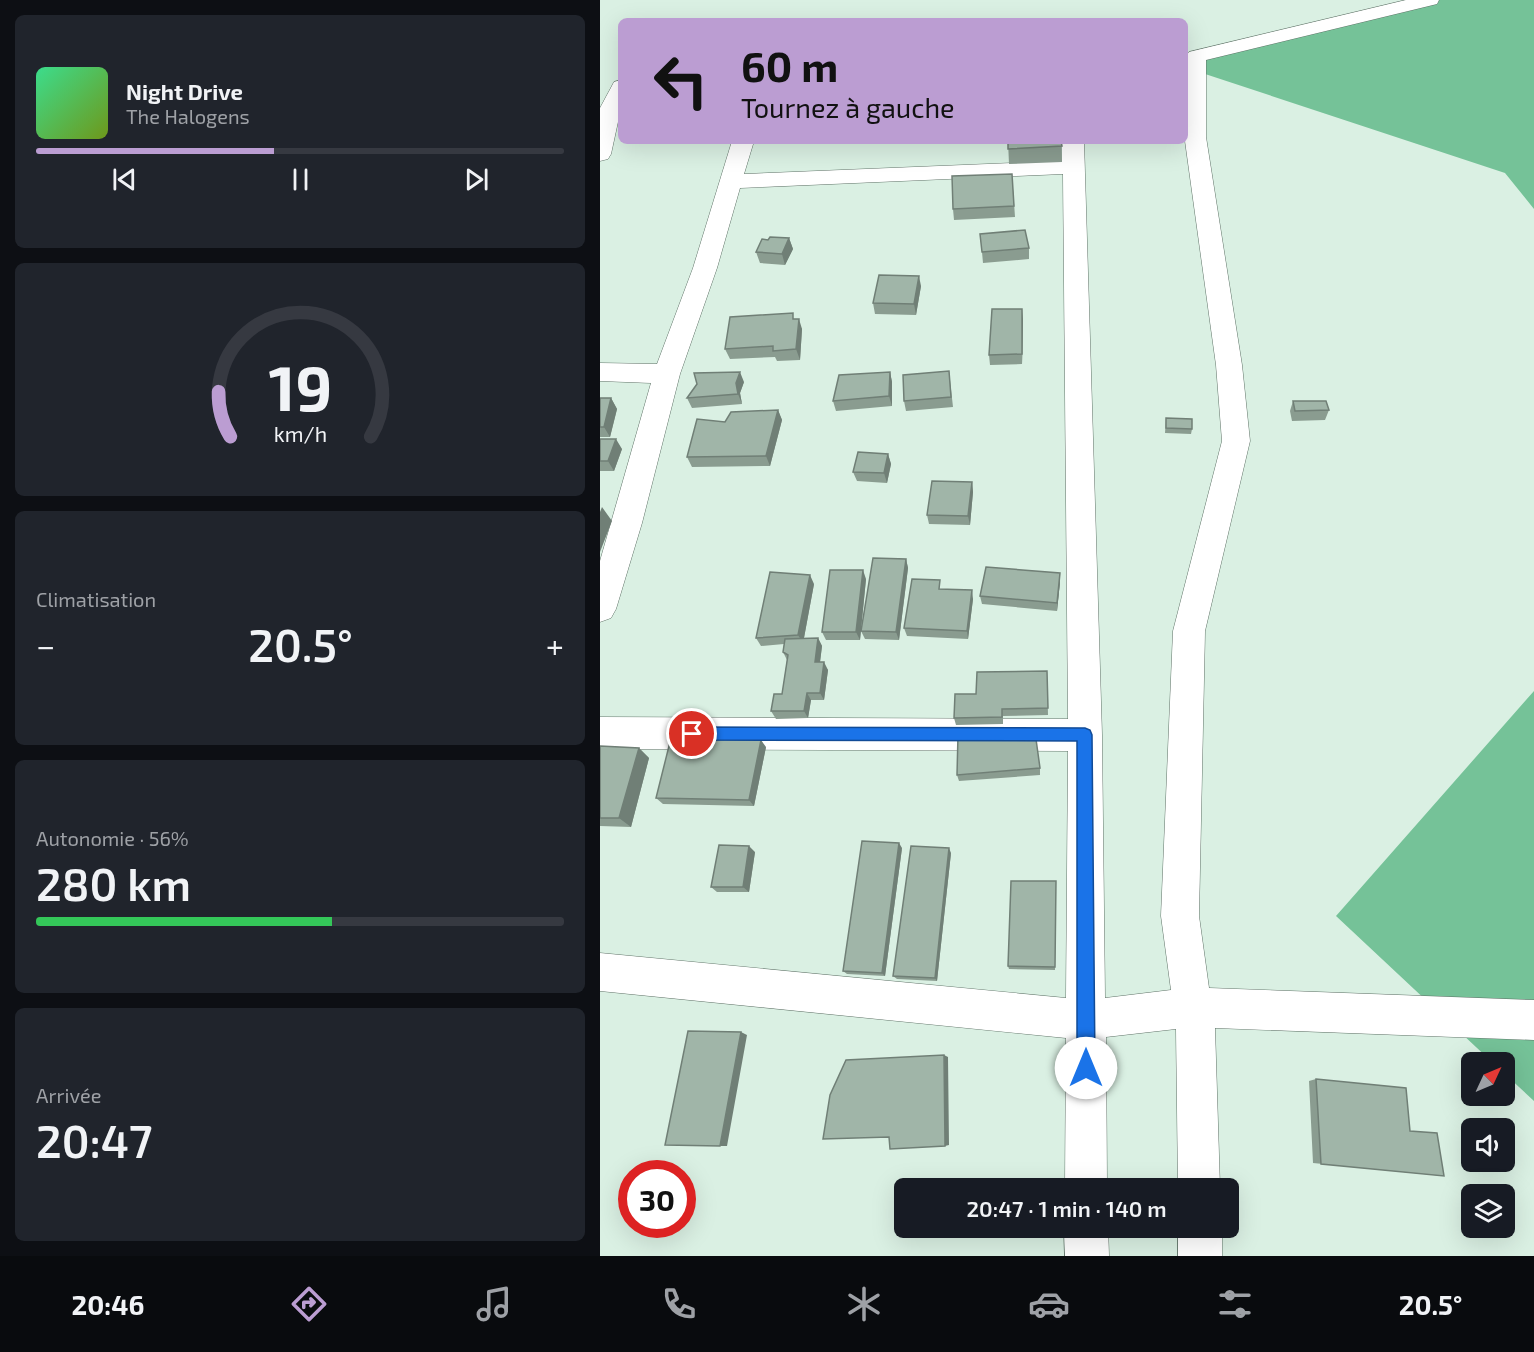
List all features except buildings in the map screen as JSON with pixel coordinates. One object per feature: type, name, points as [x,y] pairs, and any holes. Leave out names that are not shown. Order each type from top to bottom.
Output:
[{"type":"street","points":[[1199,1178],[1196,1033],[1180,916],[1189,631],[1236,441],[1229,365],[1195,137],[1196,56],[1430,0]]},
{"type":"street","points":[[600,84],[618,86]]},
{"type":"street","points":[[600,154],[609,111],[618,92]]},
{"type":"street","points":[[600,609],[627,523],[667,374],[705,268],[742,144]]},
{"type":"street","points":[[732,181],[1074,154],[1085,735],[1086,1178]]},
{"type":"street","points":[[600,372],[667,374]]},
{"type":"street","points":[[600,733],[1085,735]]},
{"type":"street","points":[[600,972],[1086,1020],[1192,1007],[1534,1020]]},
{"type":"street","points":[[1086,1238],[1086,1256]]},
{"type":"street","points":[[1200,1238],[1200,1256]]},
{"type":"green space","points":[[1426,0],[1534,0],[1534,209],[1505,173],[1196,71],[1196,56]]},
{"type":"green space","points":[[1534,691],[1534,1101],[1515,1083],[1515,1052],[1481,1052],[1336,916]]},
{"type":"route","points":[[692,734],[1085,735],[1086,1068]]}]
